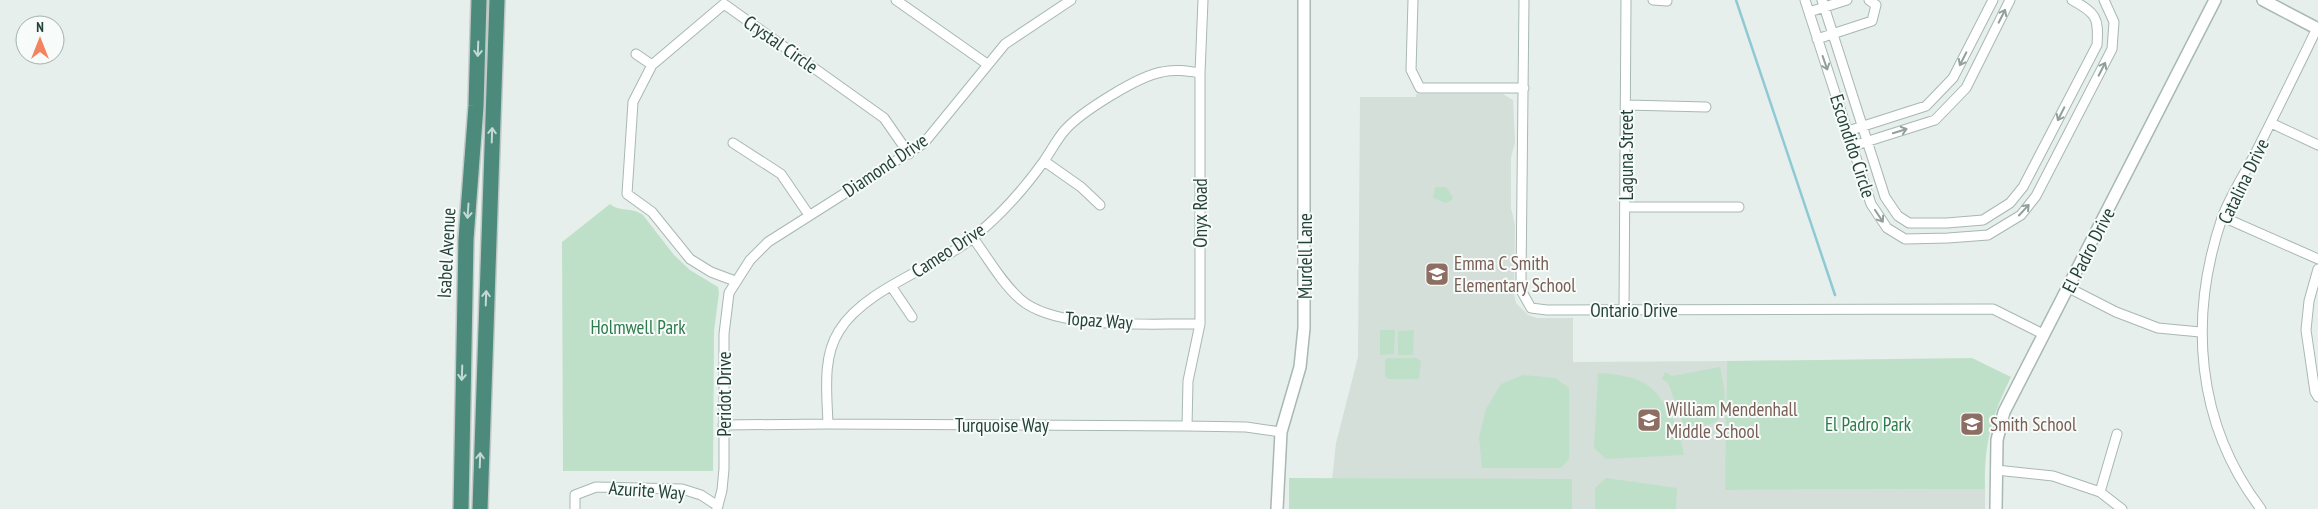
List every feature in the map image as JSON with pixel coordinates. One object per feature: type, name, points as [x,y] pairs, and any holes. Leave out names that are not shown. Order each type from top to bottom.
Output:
[{"type":"highway","name":"Isabel Avenue","points":[[461,509],[466,239],[476,106],[479,0]]},
{"type":"highway","points":[[480,509],[497,0]]},
{"type":"street","name":"Diamond Drive","points":[[736,281],[750,260],[768,242],[924,143],[1005,44],[1071,0]]},
{"type":"street","name":"Onyx Road","points":[[1187,426],[1188,381],[1200,324],[1200,74],[1203,0]]},
{"type":"street","name":"Murdell Lane","points":[[1277,509],[1281,432],[1300,367],[1304,328],[1304,0]]},
{"type":"street","points":[[1413,0],[1411,70],[1420,88],[1524,88]]},
{"type":"street","name":"Ontario Drive","points":[[1524,0],[1521,279],[1525,301],[1531,308],[1547,310],[1993,309],[2043,334]]},
{"type":"street","name":"Laguna Street","points":[[1624,309],[1626,0]]},
{"type":"street","points":[[1653,0],[1667,1]]},
{"type":"street","name":"Escondido Circle","points":[[1805,0],[1871,204],[1887,228],[1905,239],[1988,235],[2021,215],[2036,196],[2112,49],[2114,22],[2104,0]]},
{"type":"street","points":[[1810,12],[1823,4],[1846,0]]},
{"type":"street","points":[[1817,39],[1872,21],[1876,5],[1869,0]]},
{"type":"street","points":[[1848,131],[1926,106],[1953,78],[1993,0]]},
{"type":"street","points":[[1853,146],[1935,120],[1966,88],[2010,0]]},
{"type":"street","name":"Escondido Circle","points":[[1823,4],[1885,197],[1898,216],[1909,223],[1983,220],[2010,203],[2023,187],[2097,45],[2098,25],[2091,11],[2072,0]]},
{"type":"street","name":"El Padro Drive","points":[[1996,509],[1997,440],[2004,412],[2215,0]]},
{"type":"street","points":[[2263,0],[2318,28]]},
{"type":"street","points":[[899,1],[987,64]]},
{"type":"street","name":"Crystal Circle","points":[[736,281],[711,272],[690,259],[652,212],[627,194],[633,102],[652,65],[724,4],[884,118],[909,154]]},
{"type":"street","name":"Catalina Drive","points":[[2261,509],[2248,492],[2226,453],[2207,394],[2200,332],[2206,278],[2223,217],[2318,28]]},
{"type":"street","points":[[636,54],[652,65]]},
{"type":"street","name":"Cameo Drive","points":[[828,424],[827,372],[831,348],[839,330],[856,311],[891,286],[973,238],[1010,205],[1065,130],[1088,111],[1148,76],[1177,70],[1200,74]]},
{"type":"street","points":[[1953,78],[1966,88]]},
{"type":"street","points":[[2071,94],[2085,102]]},
{"type":"street","points":[[1626,105],[1706,107]]},
{"type":"street","points":[[2271,123],[2318,145]]},
{"type":"street","points":[[733,143],[781,174],[809,216]]},
{"type":"street","points":[[1044,161],[1081,187],[1100,205]]},
{"type":"street","points":[[1626,207],[1739,207]]},
{"type":"street","points":[[2223,217],[2318,259]]},
{"type":"street","points":[[1947,222],[1948,238]]},
{"type":"street","name":"Topaz Way","points":[[973,238],[1021,300],[1056,318],[1090,322],[1200,324]]},
{"type":"street","points":[[2318,269],[2309,300],[2306,330],[2315,392],[2318,397]]},
{"type":"street","name":"Peridot Drive","points":[[717,508],[724,469],[724,334],[729,294],[736,281]]},
{"type":"street","points":[[891,286],[912,317]]},
{"type":"street","points":[[2069,288],[2116,312],[2158,328],[2200,332]]},
{"type":"street","name":"Turquoise Way","points":[[724,425],[1187,426],[1246,427],[1281,432]]},
{"type":"street","points":[[2100,492],[2117,434]]},
{"type":"street","points":[[1996,470],[2053,476],[2100,492],[2122,509]]},
{"type":"street","name":"Azurite Way","points":[[575,509],[575,495],[596,486],[682,489],[701,495],[717,508]]},
{"type":"shaded area","name":"Emma C Smith Elementary School","points":[[1416,94],[1503,94],[1513,100],[1515,142],[1511,158],[1511,208],[1515,225],[1514,294],[1516,303],[1528,315],[1537,318],[1573,318],[1573,362],[1727,361],[1726,490],[1985,489],[1985,509],[1572,509],[1572,479],[1332,480],[1336,443],[1358,357],[1360,97],[1416,97]]},
{"type":"green space","points":[[1435,187],[1446,187],[1453,197],[1452,200],[1446,203],[1433,198]]},
{"type":"green space","name":"Holmwell Park","points":[[610,204],[617,208],[634,211],[643,215],[674,255],[690,270],[718,287],[719,293],[714,331],[713,471],[563,471],[562,242]]},
{"type":"green space","points":[[1380,330],[1395,330],[1394,354],[1380,355]]},
{"type":"green space","points":[[1414,330],[1413,355],[1398,355],[1398,331]]},
{"type":"green space","points":[[1388,358],[1417,358],[1421,361],[1419,379],[1388,379],[1385,376],[1385,360]]},
{"type":"green space","name":"El Padro Park","points":[[1972,358],[2011,377],[1998,405],[1990,432],[1986,459],[1985,489],[1725,490],[1727,361]]},
{"type":"green space","points":[[1720,367],[1725,397],[1723,412],[1713,423],[1685,429],[1668,383],[1662,379],[1665,372],[1672,376]]},
{"type":"green space","points":[[1598,373],[1632,378],[1650,387],[1673,418],[1684,455],[1606,459],[1594,448]]},
{"type":"green space","points":[[1523,375],[1555,378],[1569,388],[1569,459],[1561,468],[1482,468],[1479,437],[1486,409],[1501,384]]},
{"type":"green space","points":[[1289,478],[1572,479],[1572,509],[1289,509]]},
{"type":"green space","points":[[1606,478],[1677,488],[1676,509],[1595,509],[1595,488]]},
{"type":"waterway","points":[[1736,0],[1835,295]]},
{"type":"place","name":"Emma C Smith Elementary School","points":[[1437,274]]},
{"type":"place","name":"William Mendenhall Middle School","points":[[1649,420]]},
{"type":"place","name":"Smith School","points":[[1972,424]]}]
